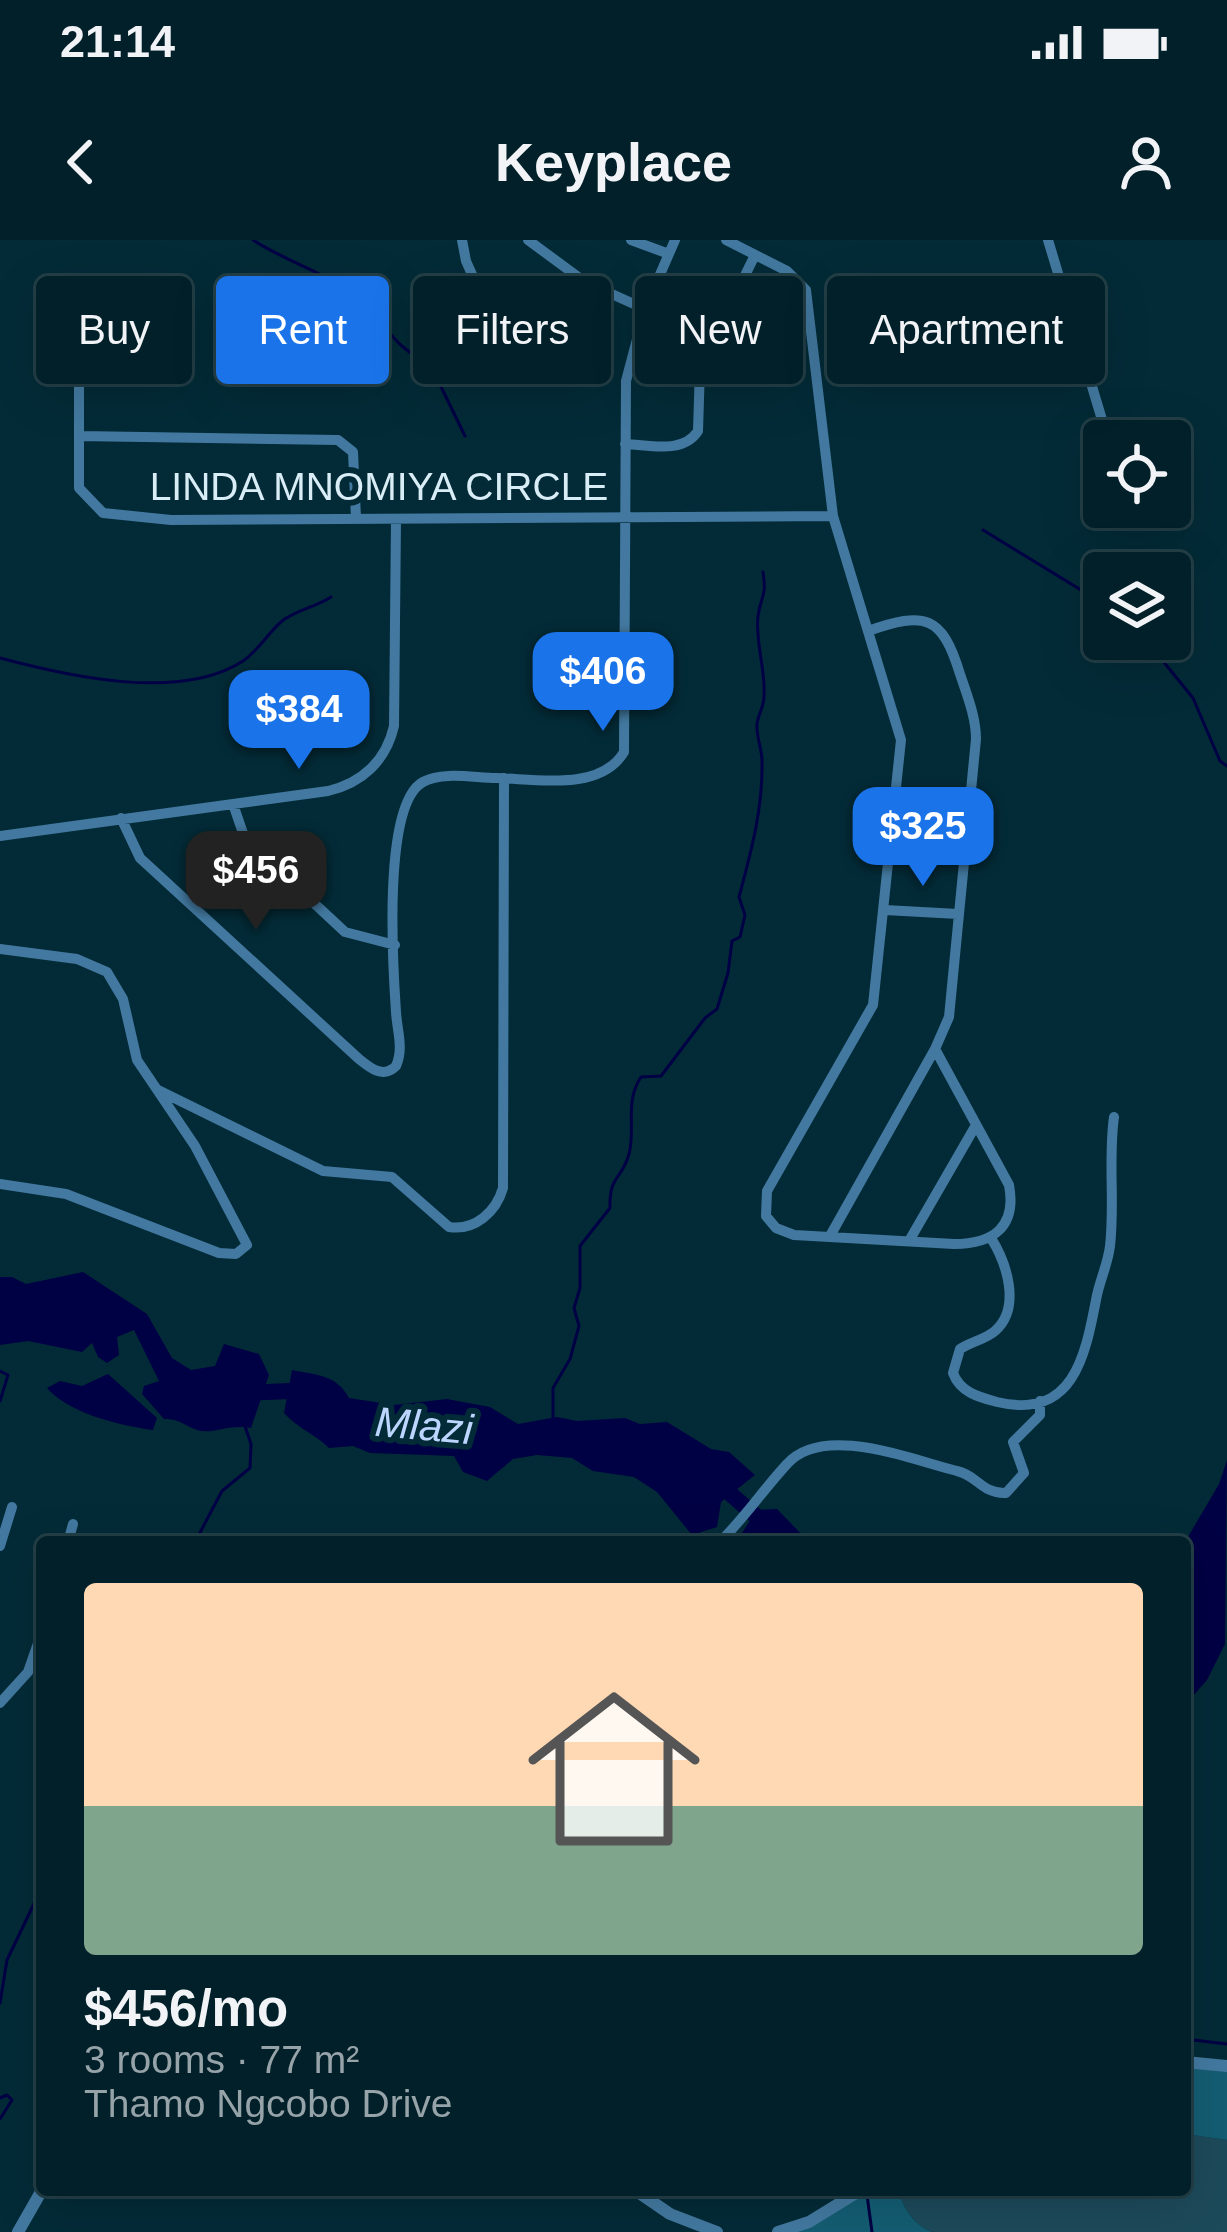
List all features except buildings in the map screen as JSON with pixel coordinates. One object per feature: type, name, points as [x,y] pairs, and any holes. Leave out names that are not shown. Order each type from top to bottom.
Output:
[{"type":"street","points":[[462,240],[473,276]]},
{"type":"street","points":[[527,240],[585,282],[635,304]]},
{"type":"street","points":[[659,276],[675,240]]},
{"type":"street","points":[[726,240],[797,278],[809,300],[833,516],[902,740],[872,1005],[764,1202],[766,1216],[776,1228],[794,1234],[968,1244],[991,1238],[1008,1215],[1011,1192],[935,1049]]},
{"type":"street","points":[[1048,240],[1102,420]]},
{"type":"street","points":[[628,241],[668,254]]},
{"type":"street","points":[[625,444],[682,446],[695,438],[700,367],[755,255]]},
{"type":"street","points":[[121,818],[140,858],[359,1059],[382,1072],[391,1071],[398,1062],[394,856],[412,791],[437,778],[590,778],[613,767],[624,752],[626,381],[635,347]]},
{"type":"street","name":"LINDA MNOMIYA CIRCLE","points":[[79,384],[79,488],[103,514],[171,520],[833,516]]},
{"type":"street","points":[[79,436],[338,440],[353,452],[356,518]]},
{"type":"street","points":[[0,836],[345,787],[366,774],[387,748],[394,726],[396,519]]},
{"type":"street","points":[[830,1236],[949,1017],[976,740],[973,712],[951,644],[934,624],[900,620],[868,631]]},
{"type":"street","points":[[158,1090],[322,1171],[392,1177],[448,1227],[467,1228],[490,1212],[502,1188],[504,778]]},
{"type":"street","points":[[233,804],[244,839],[345,932],[395,945]]},
{"type":"street","points":[[885,910],[958,914]]},
{"type":"street","points":[[0,949],[77,959],[107,972],[121,992],[136,1060],[195,1146],[247,1245],[243,1251],[219,1253],[66,1194],[0,1184]]},
{"type":"street","points":[[991,1238],[1009,1270],[1003,1319],[994,1332],[960,1349],[953,1362],[954,1378],[966,1391],[993,1401],[1040,1402],[1070,1382],[1084,1356],[1110,1247],[1114,1117]]},
{"type":"street","points":[[909,1241],[976,1125]]},
{"type":"street","points":[[725,1536],[798,1455],[825,1444],[960,1471],[984,1490],[1002,1494],[1023,1476],[1013,1442],[1040,1415],[1040,1402]]},
{"type":"street","points":[[0,1546],[12,1507]]},
{"type":"street","points":[[70,1536],[73,1524]]},
{"type":"street","points":[[0,1703],[28,1672],[36,1650]]},
{"type":"street","points":[[1191,2063],[1227,2066]]},
{"type":"street","points":[[18,2232],[39,2196]]},
{"type":"street","points":[[644,2196],[670,2214],[717,2232]]},
{"type":"street","points":[[778,2232],[809,2222],[851,2196]]},
{"type":"shaded area","points":[[1191,2064],[1227,2068],[1227,2140],[1191,2135]]},
{"type":"shaded area","points":[[1191,2135],[1227,2140],[1227,2232],[932,2232],[900,2196],[1191,2196]]},
{"type":"shaded area","points":[[850,2196],[900,2196],[910,2215],[932,2232],[781,2232]]},
{"type":"water","points":[[83,1272],[147,1314],[172,1358],[191,1370],[215,1366],[224,1344],[259,1354],[269,1375],[251,1428],[201,1431],[164,1419],[142,1394],[144,1386],[159,1381],[134,1330],[117,1337],[119,1355],[107,1363],[92,1343],[82,1352],[28,1341],[0,1345],[0,1277],[26,1284]]},
{"type":"water","points":[[292,1370],[332,1380],[349,1398],[394,1405],[447,1399],[490,1407],[518,1424],[557,1417],[667,1422],[711,1449],[729,1452],[755,1475],[721,1502],[717,1527],[692,1535],[657,1492],[634,1477],[593,1471],[572,1458],[513,1459],[487,1481],[463,1472],[454,1456],[329,1448],[284,1413]]},
{"type":"water","points":[[108,1374],[157,1418],[153,1430],[81,1411],[47,1388],[60,1381],[82,1386]]},
{"type":"water","points":[[1227,1460],[1225,1644],[1207,1680],[1191,1698],[1189,1536],[1219,1484]]},
{"type":"water","points":[[777,1509],[803,1536],[740,1536],[757,1510]]},
{"type":"waterway","points":[[253,240],[360,297],[413,355]]},
{"type":"waterway","points":[[440,384],[465,436]]},
{"type":"waterway","points":[[983,530],[1083,591]]},
{"type":"waterway","points":[[553,1420],[553,1388],[570,1359],[579,1326],[574,1308],[580,1288],[580,1246],[610,1208],[612,1189],[631,1144],[636,1087],[641,1077],[661,1076],[717,1009],[732,941],[740,937],[745,915],[739,897],[762,779],[757,724],[764,687],[757,626],[763,572]]},
{"type":"waterway","points":[[0,658],[123,682],[188,680],[243,661],[282,621],[331,597]]},
{"type":"waterway","points":[[1162,660],[1193,698],[1220,761],[1227,766]]},
{"type":"waterway","points":[[0,1371],[8,1375],[0,1401]]},
{"type":"waterway","name":"Mlazi","points":[[242,1393],[290,1391],[304,1398]]},
{"type":"waterway","points":[[198,1536],[222,1491],[250,1468],[251,1444],[245,1426]]},
{"type":"waterway","name":"Mlazi","points":[[719,1484],[779,1536]]},
{"type":"waterway","points":[[0,2003],[7,1960],[36,1900]]},
{"type":"waterway","points":[[1191,2040],[1227,2044]]},
{"type":"waterway","points":[[0,2098],[7,2095],[12,2100],[0,2119]]},
{"type":"waterway","points":[[867,2196],[872,2232]]}]
